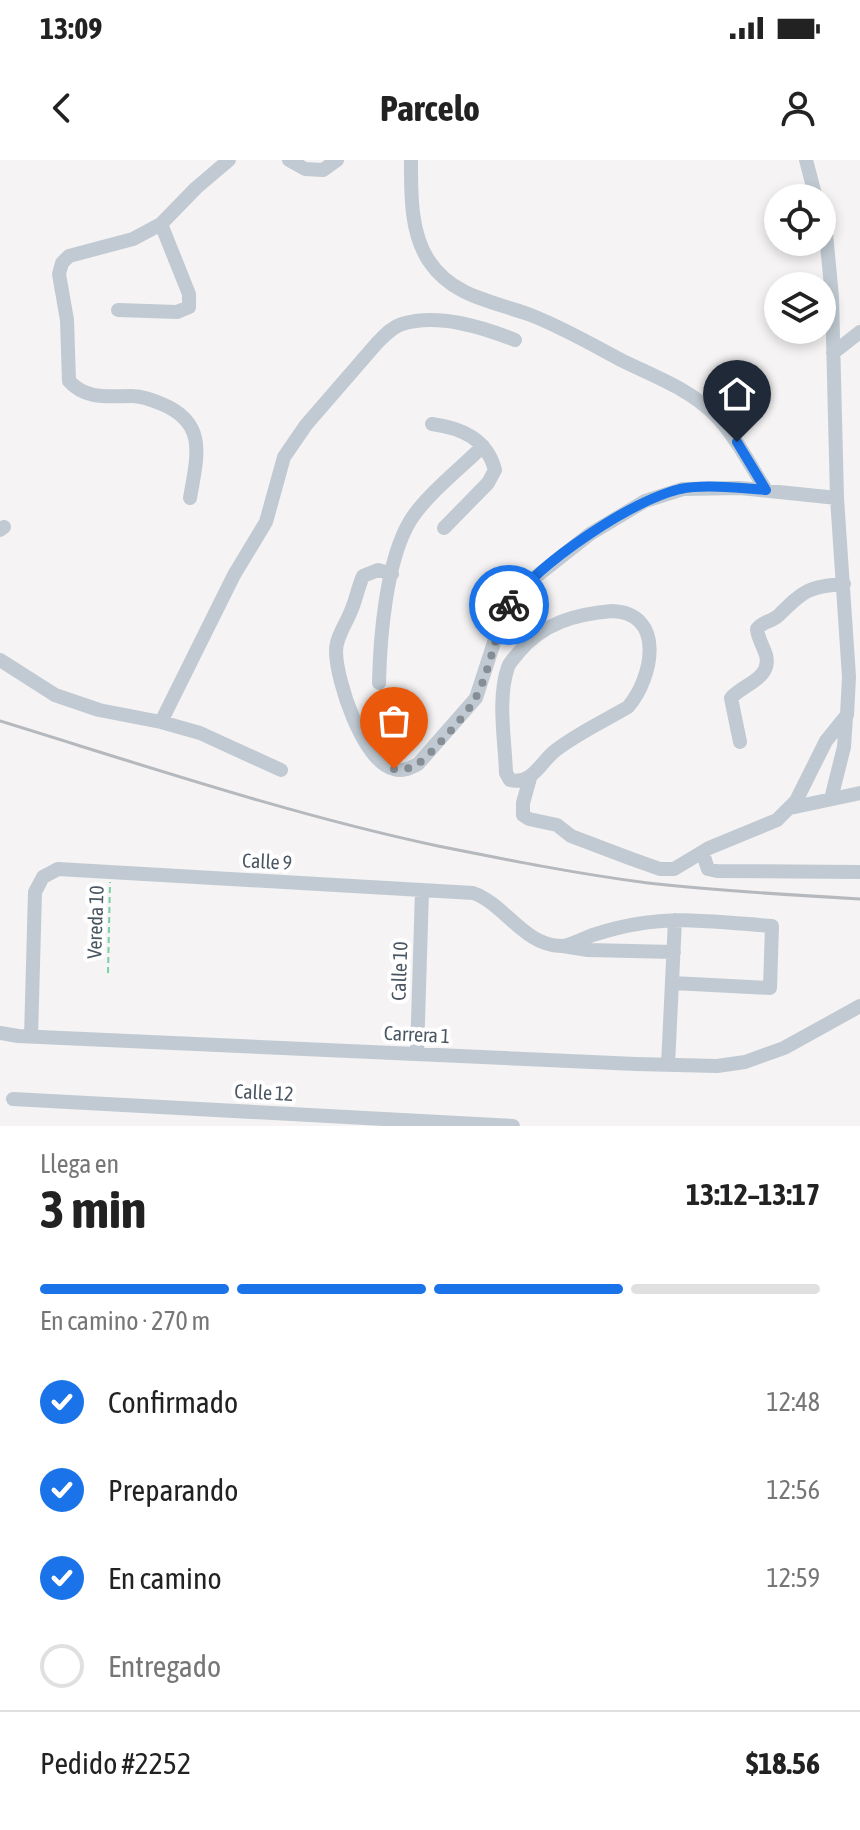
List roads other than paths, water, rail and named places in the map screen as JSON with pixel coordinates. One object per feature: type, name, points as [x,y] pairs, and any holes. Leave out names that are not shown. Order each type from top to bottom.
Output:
[{"type":"street","points":[[190,498],[196,461],[195,437],[190,422],[180,412],[138,396],[90,396],[77,390],[69,381],[67,320],[59,274],[62,263],[69,256],[133,239],[161,224],[229,160]]},
{"type":"street","points":[[289,160],[305,169],[323,170],[337,160]]},
{"type":"street","points":[[411,160],[418,236],[428,260],[451,286],[478,299],[530,315],[671,384],[704,404],[737,442],[766,490]]},
{"type":"street","points":[[806,160],[812,184]]},
{"type":"street","points":[[118,310],[177,312],[189,307],[189,294],[161,224]]},
{"type":"street","points":[[828,256],[837,498],[844,584],[853,615],[854,675],[844,747],[831,799]]},
{"type":"street","points":[[161,722],[234,575],[266,522],[284,457],[306,425],[389,330],[419,321],[463,324],[515,340]]},
{"type":"street","points":[[833,353],[860,332]]},
{"type":"street","points":[[432,424],[462,431],[483,446],[493,465],[493,476],[444,528]]},
{"type":"street","points":[[379,683],[383,621],[402,537],[412,519],[483,446]]},
{"type":"street","points":[[392,574],[378,570],[363,576],[336,652],[352,717],[369,748],[384,765],[405,770],[418,764],[470,707],[510,603],[528,583],[590,534],[645,501],[683,489],[766,490],[837,498]]},
{"type":"street","points":[[842,565],[860,564]]},
{"type":"street","points":[[740,742],[731,698],[765,670],[766,655],[757,629],[798,596],[814,588],[844,584]]},
{"type":"street","points":[[530,778],[518,782],[510,780],[506,773],[504,695],[509,665],[526,643],[553,624],[582,614],[629,611],[643,623],[650,639],[648,661],[637,697],[628,707],[554,750],[530,778],[523,815],[557,825],[571,836],[660,869],[674,869],[709,848],[777,820],[796,801],[826,741],[847,715]]},
{"type":"street","points":[[491,656],[509,665]]},
{"type":"street","points":[[0,660],[55,695],[99,710],[161,722],[225,742],[281,770]]},
{"type":"street","points":[[790,808],[860,793]]},
{"type":"street","points":[[703,854],[708,869],[717,871],[860,872]]},
{"type":"street","name":"Calle 9","points":[[31,1037],[35,892],[43,877],[58,869],[473,893],[485,897],[536,939],[562,946]]},
{"type":"street","name":"Calle 10","points":[[417,1054],[422,890]]},
{"type":"street","points":[[668,1065],[675,920]]},
{"type":"street","points":[[562,946],[611,930],[675,920],[772,926],[770,988],[673,983]]},
{"type":"street","points":[[562,946],[588,950],[674,952]]},
{"type":"street","name":"Carrera 1","points":[[0,1033],[31,1037],[717,1066],[745,1062],[774,1052],[860,1006]]},
{"type":"street","name":"Calle 12","points":[[13,1099],[513,1126]]},
{"type":"railway","points":[[0,721],[273,804],[438,846],[648,883],[860,899]]}]
